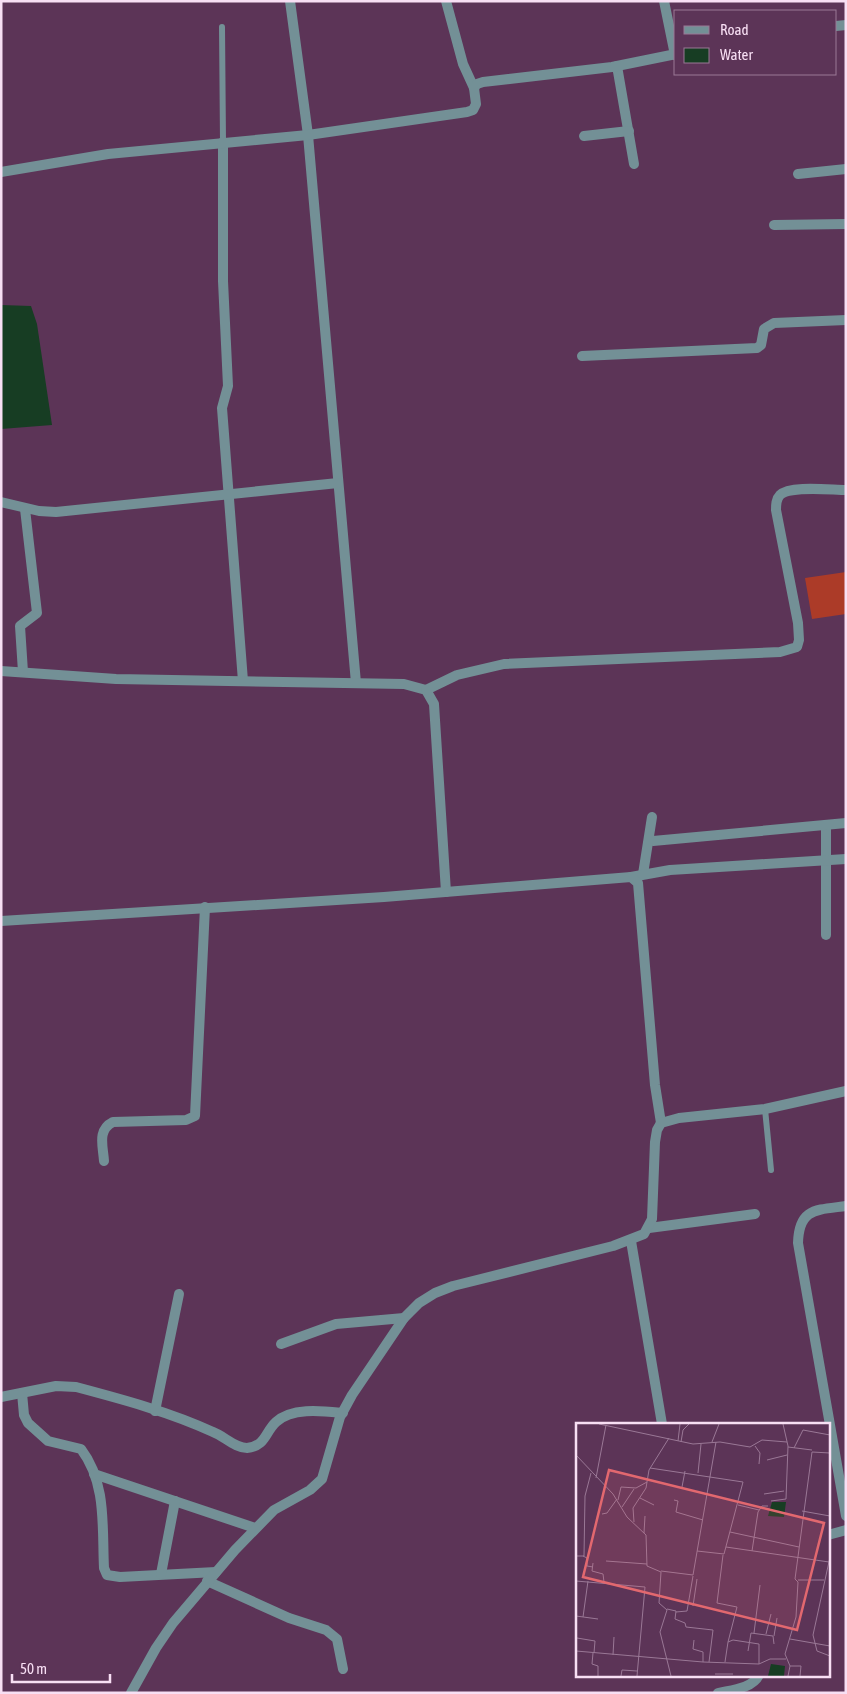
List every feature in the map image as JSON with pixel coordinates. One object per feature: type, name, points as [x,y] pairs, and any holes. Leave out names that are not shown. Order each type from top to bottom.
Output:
[{"type":"street","points":[[290,1],[308,135],[356,683]]},
{"type":"street","points":[[1,172],[108,154],[308,135],[473,110],[476,104],[474,88],[460,57],[446,1]]},
{"type":"street","points":[[664,1],[674,45]]},
{"type":"street","points":[[474,88],[477,84],[483,82],[617,66],[674,54]]},
{"type":"street","points":[[617,66],[634,164]]},
{"type":"street","points":[[584,136],[629,131]]},
{"type":"street","points":[[223,142],[223,281],[228,386],[222,408],[243,681]]},
{"type":"street","points":[[798,174],[846,169]]},
{"type":"street","points":[[774,225],[846,224]]},
{"type":"street","points":[[582,356],[757,348],[761,345],[764,329],[774,323],[846,320]]},
{"type":"street","points":[[1,502],[25,508],[63,512],[338,483]]},
{"type":"street","points":[[1,671],[116,679],[404,684],[426,690],[457,675],[504,664],[790,650],[797,647],[799,640],[798,623],[776,510],[778,498],[781,494],[792,490],[846,490]]},
{"type":"street","points":[[23,672],[20,626],[37,613],[25,508]]},
{"type":"street","points":[[426,690],[434,704],[446,892]]},
{"type":"street","points":[[642,874],[652,817]]},
{"type":"street","points":[[653,841],[846,823]]},
{"type":"street","points":[[826,825],[826,935]]},
{"type":"street","points":[[1,921],[446,892],[631,877],[642,874],[846,859]]},
{"type":"street","points":[[131,1693],[156,1648],[216,1572],[274,1510],[310,1490],[322,1479],[342,1413],[404,1318],[419,1303],[436,1292],[453,1286],[631,1241],[644,1234],[649,1228],[652,1219],[655,1142],[657,1130],[661,1123],[655,1092],[638,884],[631,877]]},
{"type":"street","points":[[104,1161],[102,1130],[106,1125],[113,1122],[186,1120],[195,1116],[205,907]]},
{"type":"street","points":[[661,1123],[679,1118],[765,1109],[846,1091]]},
{"type":"street","points":[[830,1423],[798,1243],[798,1225],[806,1216],[818,1210],[846,1206]]},
{"type":"street","points":[[649,1228],[755,1214]]},
{"type":"street","points":[[631,1241],[662,1423]]},
{"type":"street","points":[[155,1411],[179,1294]]},
{"type":"street","points":[[281,1344],[336,1324],[404,1318]]},
{"type":"street","points":[[1,1397],[66,1385],[155,1411],[204,1428],[234,1445],[247,1448],[262,1442],[275,1423],[287,1416],[315,1411],[342,1413]]},
{"type":"street","points":[[22,1393],[24,1415],[28,1423],[48,1441],[80,1449],[94,1474],[102,1500],[104,1572],[111,1576],[216,1572]]},
{"type":"street","points":[[830,1425],[846,1516]]},
{"type":"street","points":[[94,1474],[256,1528]]},
{"type":"street","points":[[161,1574],[175,1501]]},
{"type":"street","points":[[830,1534],[846,1530]]},
{"type":"street","points":[[208,1581],[289,1618],[326,1630],[337,1640],[342,1668]]},
{"type":"street","points":[[718,1693],[746,1686],[756,1680],[758,1676]]},
{"type":"lane","points":[[222,26],[223,142]]},
{"type":"lane","points":[[765,1109],[770,1170]]},
{"type":"shaded area","points":[[846,572],[846,614],[812,619],[805,578]]},
{"type":"water","points":[[1,305],[31,306],[37,324],[52,425],[1,429]]}]
